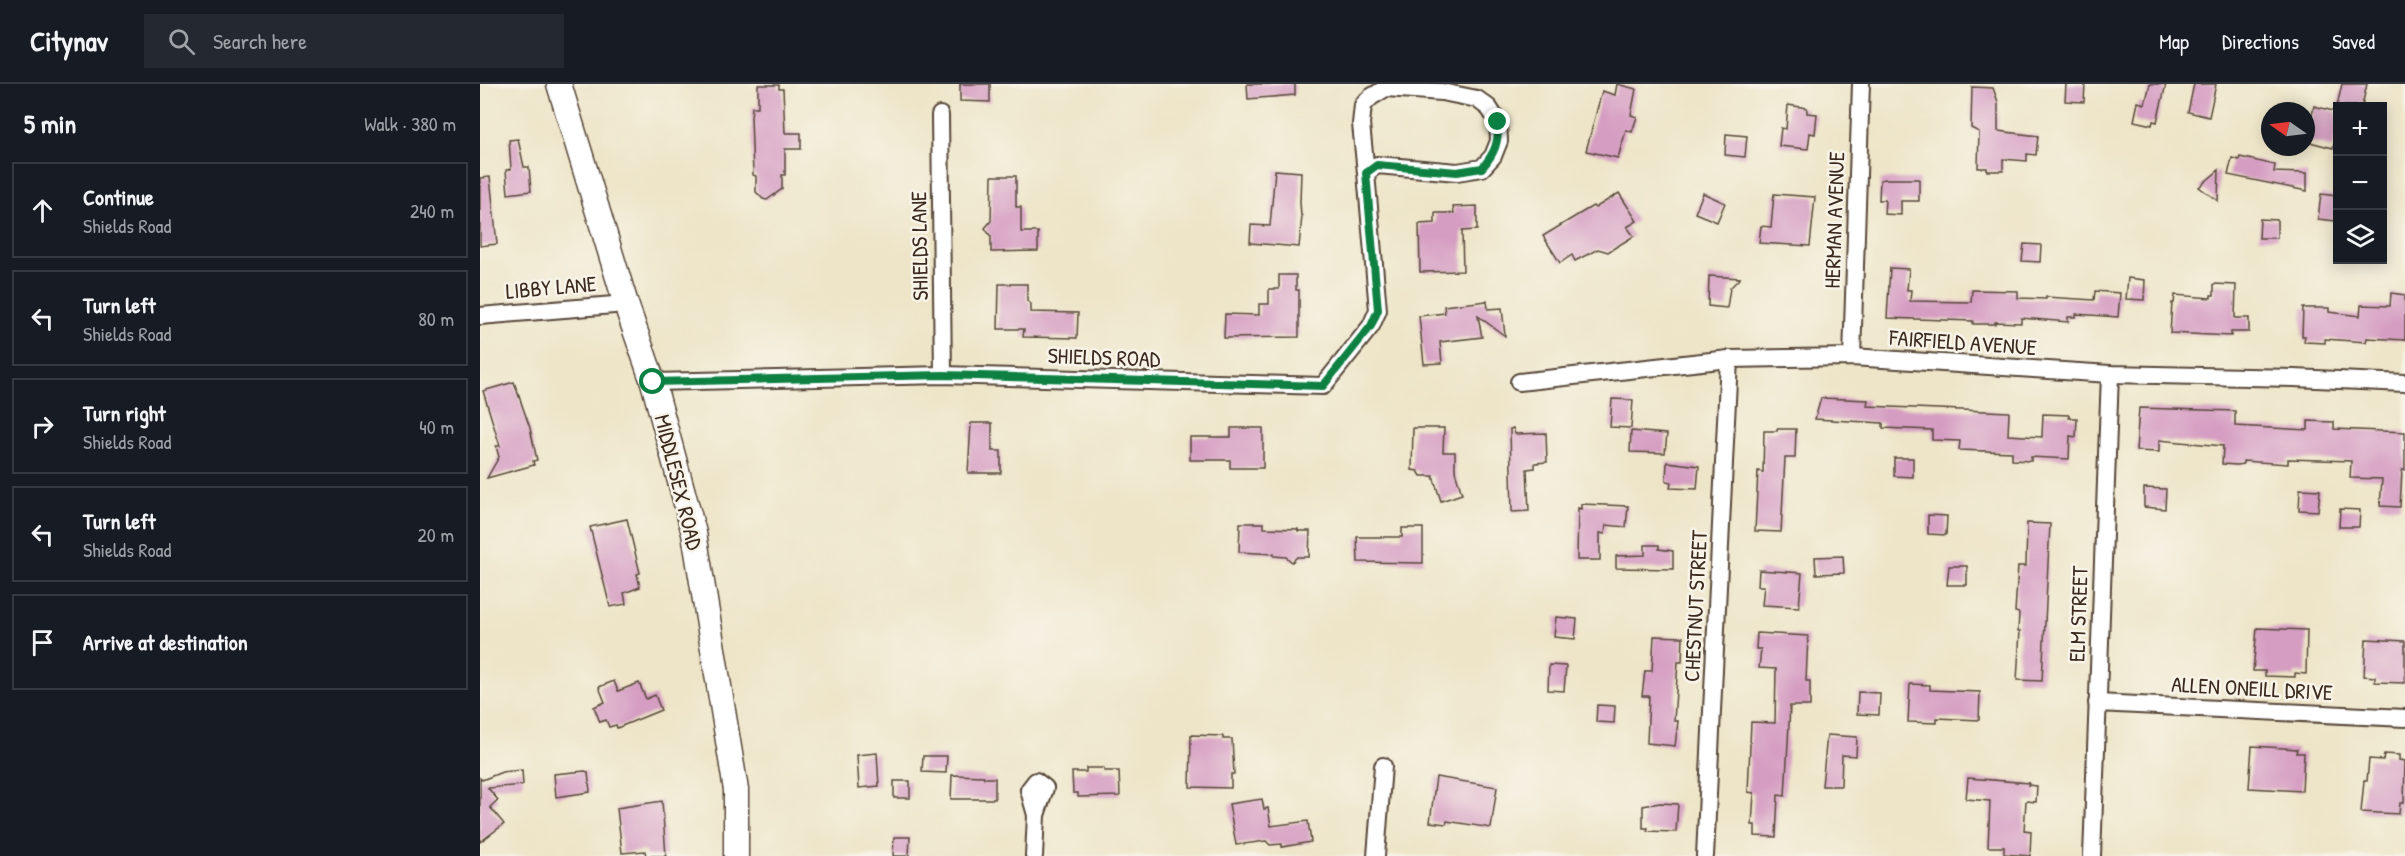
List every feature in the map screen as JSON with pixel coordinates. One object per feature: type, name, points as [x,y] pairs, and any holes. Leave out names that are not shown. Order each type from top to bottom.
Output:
[{"type":"main road","name":"MIDDLESEX ROAD","points":[[559,84],[626,304],[653,382],[694,533],[736,790],[736,856]]},
{"type":"street","name":"HERMAN AVENUE","points":[[1852,357],[1861,84]]},
{"type":"street","name":"SHIELDS ROAD","points":[[653,382],[943,375],[1323,386],[1371,326],[1378,310],[1361,123],[1363,105],[1386,88],[1442,92],[1478,99],[1489,108],[1498,122],[1499,141],[1493,156],[1482,168],[1457,172],[1377,165],[1366,173]]},
{"type":"street","name":"SHIELDS LANE","points":[[940,116],[943,375]]},
{"type":"street","name":"LIBBY LANE","points":[[480,316],[626,304]]},
{"type":"street","name":"FAIRFIELD AVENUE","points":[[1519,382],[1729,359],[1852,357],[2110,374],[2405,383]]},
{"type":"street","name":"CHESTNUT STREET","points":[[1705,856],[1729,359]]},
{"type":"street","name":"ELM STREET","points":[[2092,856],[2110,374]]},
{"type":"street","name":"ALLEN ONEILL DRIVE","points":[[2097,703],[2405,718]]},
{"type":"street","points":[[1376,856],[1383,766]]},
{"type":"street","points":[[1034,856],[1036,815]]},
{"type":"building","points":[[960,84],[990,84],[990,102],[960,101]]},
{"type":"building","points":[[1247,84],[1295,84],[1295,95],[1248,99]]},
{"type":"building","points":[[1617,84],[1636,89],[1631,115],[1637,117],[1632,132],[1626,130],[1618,158],[1586,151],[1602,91],[1615,95]]},
{"type":"building","points":[[2066,84],[2085,84],[2084,102],[2065,101]]},
{"type":"building","points":[[2150,84],[2166,84],[2157,122],[2153,121],[2152,125],[2134,121],[2138,102],[2145,104]]},
{"type":"building","points":[[2194,84],[2216,84],[2209,117],[2188,112]]},
{"type":"building","points":[[2342,84],[2367,84],[2363,102],[2338,102]]},
{"type":"building","points":[[758,85],[779,85],[779,89],[783,89],[785,133],[801,133],[801,149],[785,149],[785,175],[782,175],[782,189],[767,200],[756,192],[756,176],[753,175],[751,117],[752,107],[758,107]]},
{"type":"building","points":[[1972,87],[1993,88],[1998,102],[1998,131],[2038,136],[2036,155],[2027,154],[2027,161],[2003,159],[2003,171],[1987,171],[1987,168],[1978,168],[1979,132],[1971,128]]},
{"type":"building","points":[[1788,105],[1807,108],[1807,113],[1817,114],[1815,134],[1810,133],[1808,149],[1779,146],[1781,128],[1786,129]]},
{"type":"building","points":[[2315,106],[2333,111],[2333,148],[2315,143]]},
{"type":"building","points":[[1726,134],[1747,136],[1745,157],[1725,155]]},
{"type":"building","points":[[518,139],[524,167],[529,167],[531,191],[508,194],[506,170],[511,169],[509,140]]},
{"type":"building","points":[[2240,157],[2275,165],[2274,172],[2307,173],[2307,191],[2228,175],[2232,158],[2239,160]]},
{"type":"building","points":[[1275,170],[1301,172],[1302,216],[1299,247],[1250,243],[1251,225],[1270,226]]},
{"type":"building","points":[[2219,170],[2218,201],[2199,187]]},
{"type":"building","points":[[992,176],[1016,176],[1016,207],[1021,207],[1021,232],[1038,232],[1038,251],[991,252],[991,237],[985,228],[991,221]]},
{"type":"building","points":[[490,177],[497,244],[480,246],[480,178]]},
{"type":"building","points":[[1919,179],[1919,201],[1901,201],[1901,215],[1884,214],[1885,200],[1879,200],[1880,180]]},
{"type":"building","points":[[1619,193],[1637,221],[1627,227],[1634,236],[1608,252],[1598,249],[1575,261],[1572,255],[1560,263],[1543,236]]},
{"type":"building","points":[[1703,193],[1725,203],[1717,222],[1695,213]]},
{"type":"building","points":[[1774,194],[1815,197],[1810,246],[1759,243],[1761,226],[1771,227]]},
{"type":"building","points":[[2321,194],[2333,196],[2333,221],[2318,219]]},
{"type":"building","points":[[1477,206],[1477,230],[1462,231],[1463,271],[1420,272],[1419,224],[1435,223],[1435,213],[1454,213],[1453,207]]},
{"type":"building","points":[[2260,219],[2277,220],[2277,238],[2259,238]]},
{"type":"building","points":[[2024,244],[2041,245],[2040,262],[2022,261]]},
{"type":"building","points":[[1890,268],[1909,269],[1907,290],[1911,290],[1910,301],[1971,302],[1972,290],[2018,291],[2018,298],[2094,300],[2095,291],[2120,293],[2118,317],[2076,314],[2076,317],[2068,317],[2068,322],[2021,318],[2021,323],[1995,322],[1995,324],[1887,318]]},
{"type":"building","points":[[1279,275],[1296,275],[1296,290],[1299,290],[1299,337],[1224,338],[1225,314],[1259,315],[1259,304],[1269,304],[1269,289],[1279,289]]},
{"type":"building","points":[[1709,276],[1740,278],[1730,288],[1727,308],[1708,306]]},
{"type":"building","points":[[2128,278],[2145,280],[2144,300],[2126,299]]},
{"type":"building","points":[[999,284],[1027,284],[1027,301],[1031,304],[1031,312],[1078,313],[1077,338],[1023,337],[1024,329],[998,329]]},
{"type":"building","points":[[2214,284],[2236,285],[2235,318],[2249,318],[2249,332],[2231,332],[2231,336],[2170,333],[2172,303],[2174,303],[2175,295],[2211,298],[2211,295],[2214,295]]},
{"type":"building","points":[[2391,293],[2405,295],[2405,340],[2367,338],[2366,342],[2325,339],[2325,343],[2304,342],[2305,336],[2302,336],[2303,308],[2329,308],[2329,312],[2360,316],[2361,305],[2390,306]]},
{"type":"building","points":[[1487,301],[1488,309],[1502,308],[1505,336],[1478,316],[1482,337],[1440,342],[1442,363],[1424,364],[1419,316],[1445,313],[1444,306]]},
{"type":"building","points":[[514,382],[530,428],[537,460],[533,461],[534,465],[487,478],[499,457],[496,446],[500,446],[483,391]]},
{"type":"building","points":[[1821,398],[1868,400],[1867,406],[2009,412],[2008,435],[2042,437],[2043,414],[2069,415],[2069,418],[2077,418],[2076,437],[2070,436],[2069,459],[2031,457],[2031,461],[2012,460],[2012,452],[1959,450],[1960,441],[1932,440],[1932,430],[1883,428],[1883,423],[1815,419]]},
{"type":"building","points":[[1612,399],[1633,400],[1631,428],[1610,427]]},
{"type":"building","points":[[2139,408],[2235,411],[2235,426],[2308,430],[2308,421],[2334,422],[2334,429],[2405,432],[2405,470],[2402,470],[2400,507],[2380,506],[2382,479],[2350,478],[2351,461],[2288,459],[2288,464],[2243,461],[2243,464],[2237,465],[2222,464],[2223,446],[2159,440],[2159,452],[2136,451]]},
{"type":"building","points":[[971,423],[992,423],[992,451],[1001,451],[1001,473],[968,473]]},
{"type":"building","points":[[1231,428],[1263,428],[1263,468],[1230,468],[1230,460],[1190,460],[1190,437],[1231,437]]},
{"type":"building","points":[[1413,428],[1444,428],[1443,452],[1455,452],[1455,471],[1462,494],[1441,501],[1433,476],[1421,476],[1418,471],[1412,470]]},
{"type":"building","points":[[1513,428],[1515,434],[1546,433],[1547,462],[1535,463],[1535,468],[1527,469],[1529,511],[1512,512],[1510,429]]},
{"type":"building","points":[[1777,429],[1796,429],[1795,458],[1785,458],[1781,532],[1755,531],[1758,471],[1763,472],[1764,431],[1777,431]]},
{"type":"building","points":[[1631,431],[1667,434],[1665,453],[1630,452]]},
{"type":"building","points":[[1894,458],[1913,458],[1913,477],[1894,476]]},
{"type":"building","points":[[1667,462],[1699,466],[1697,489],[1670,488],[1671,482],[1666,481]]},
{"type":"building","points":[[2144,488],[2166,489],[2165,509],[2144,507]]},
{"type":"building","points":[[2300,489],[2320,490],[2318,511],[2299,510]]},
{"type":"building","points":[[1581,504],[1628,506],[1626,527],[1606,525],[1605,534],[1600,533],[1600,560],[1577,560],[1578,508],[1581,509]]},
{"type":"building","points":[[2340,509],[2360,510],[2359,527],[2339,527]]},
{"type":"building","points":[[1928,515],[1947,516],[1946,535],[1928,534]]},
{"type":"building","points":[[627,519],[640,573],[637,574],[640,587],[624,593],[626,604],[610,607],[590,527]]},
{"type":"building","points":[[1240,523],[1264,523],[1264,528],[1310,531],[1309,557],[1297,557],[1292,562],[1286,557],[1274,556],[1274,554],[1239,552]]},
{"type":"building","points":[[2027,523],[2050,524],[2042,681],[2017,680],[2020,631],[2018,631],[2019,613],[2015,612],[2018,566],[2026,566]]},
{"type":"building","points":[[1402,528],[1423,528],[1423,563],[1358,562],[1357,537],[1402,537]]},
{"type":"building","points":[[1645,545],[1659,545],[1659,549],[1673,551],[1673,569],[1616,568],[1616,556],[1645,555]]},
{"type":"building","points":[[1843,556],[1844,573],[1816,574],[1815,557]]},
{"type":"building","points":[[1949,566],[1967,566],[1967,585],[1947,585]]},
{"type":"building","points":[[1759,570],[1802,573],[1799,607],[1762,605],[1764,586],[1758,586]]},
{"type":"building","points":[[1556,617],[1577,619],[1575,639],[1554,637]]},
{"type":"building","points":[[2257,628],[2307,630],[2306,674],[2295,673],[2295,677],[2265,676],[2265,671],[2253,671]]},
{"type":"building","points":[[1757,633],[1808,636],[1806,681],[1810,681],[1810,706],[1790,706],[1785,796],[1778,795],[1776,837],[1755,836],[1755,825],[1752,825],[1754,793],[1748,792],[1751,722],[1775,723],[1776,669],[1759,668],[1761,649],[1756,649]]},
{"type":"building","points":[[1654,636],[1683,637],[1682,662],[1678,662],[1674,721],[1678,721],[1675,746],[1647,743],[1649,696],[1642,696],[1645,671],[1652,671]]},
{"type":"building","points":[[2366,639],[2405,641],[2405,683],[2375,682],[2375,677],[2364,676]]},
{"type":"building","points":[[1549,665],[1566,666],[1564,691],[1548,690]]},
{"type":"building","points":[[614,681],[618,691],[639,683],[646,699],[655,695],[661,710],[617,728],[616,725],[609,727],[606,720],[600,722],[594,707],[605,702],[599,687]]},
{"type":"building","points":[[1910,684],[1930,685],[1930,690],[1980,692],[1979,720],[1937,718],[1937,723],[1908,722]]},
{"type":"building","points":[[1858,692],[1880,693],[1879,715],[1857,714]]},
{"type":"building","points":[[1597,705],[1615,706],[1614,723],[1596,722]]},
{"type":"building","points":[[1191,735],[1223,736],[1223,739],[1232,739],[1234,774],[1231,774],[1231,788],[1190,787]]},
{"type":"building","points":[[1827,735],[1857,737],[1856,756],[1842,755],[1841,786],[1822,786]]},
{"type":"building","points":[[2252,746],[2297,749],[2296,753],[2304,753],[2302,791],[2249,788]]},
{"type":"building","points":[[877,753],[879,786],[859,788],[857,755]]},
{"type":"building","points":[[2384,754],[2399,755],[2399,760],[2405,761],[2404,803],[2400,803],[2399,814],[2361,812],[2369,759],[2383,760]]},
{"type":"building","points":[[923,756],[947,756],[946,773],[922,772]]},
{"type":"building","points":[[1086,768],[1119,771],[1120,796],[1078,797],[1078,793],[1073,793],[1072,772],[1086,772]]},
{"type":"building","points":[[522,770],[523,785],[488,788],[498,800],[490,807],[504,824],[480,842],[480,778],[482,780],[502,772]]},
{"type":"building","points":[[588,772],[590,792],[556,797],[554,774]]},
{"type":"building","points":[[952,775],[995,778],[995,799],[951,799]]},
{"type":"building","points":[[1436,777],[1497,787],[1491,828],[1447,821],[1446,824],[1430,822]]},
{"type":"building","points":[[1968,778],[2029,783],[2028,785],[2037,786],[2036,802],[2026,801],[2024,830],[2031,831],[2030,856],[2004,854],[2004,847],[1988,847],[1990,801],[1966,799]]},
{"type":"building","points":[[894,781],[910,781],[910,798],[894,798]]},
{"type":"building","points":[[1262,799],[1264,809],[1268,808],[1271,826],[1308,821],[1311,842],[1282,847],[1282,844],[1270,845],[1266,841],[1236,845],[1229,804]]},
{"type":"building","points":[[662,801],[666,856],[646,856],[645,851],[622,853],[617,808]]},
{"type":"building","points":[[1660,803],[1678,804],[1676,832],[1647,831],[1648,828],[1643,828],[1643,806]]},
{"type":"building","points":[[894,837],[910,837],[909,856],[893,856]]},
{"type":"route","points":[[653,382],[943,375],[1323,386],[1371,326],[1378,310],[1366,173],[1377,165],[1457,172],[1482,168],[1493,156],[1499,141],[1498,122]]}]
